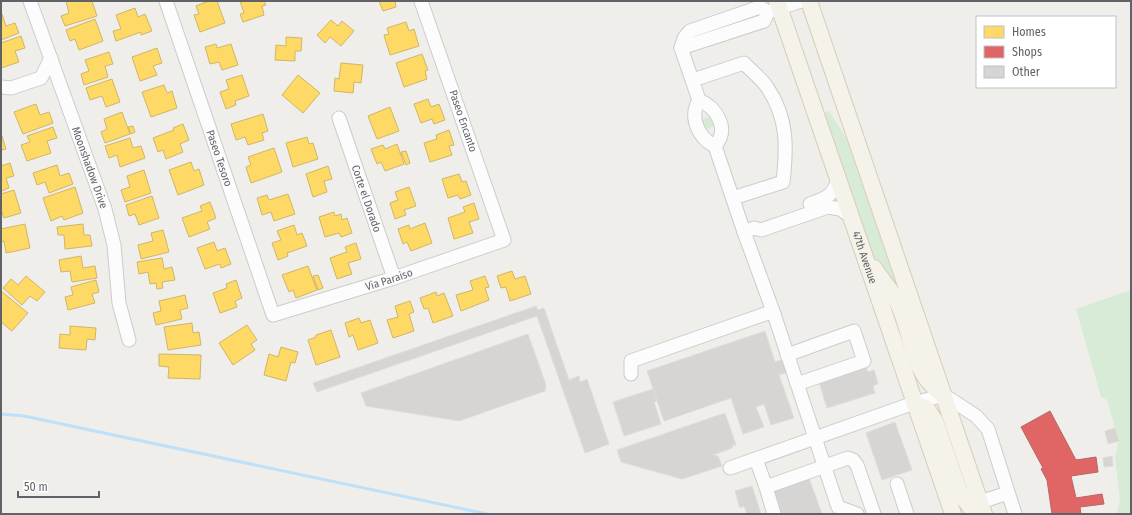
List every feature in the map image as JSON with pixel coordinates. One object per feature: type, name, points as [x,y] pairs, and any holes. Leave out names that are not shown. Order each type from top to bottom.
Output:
[{"type":"main road","points":[[809,1],[944,395],[980,510]]},
{"type":"main road","name":"47th Avenue","points":[[775,7],[838,180],[953,514]]},
{"type":"main road","points":[[862,250],[897,302],[923,376],[932,387],[944,395]]},
{"type":"main road","points":[[914,403],[927,409],[935,420],[959,491],[980,510]]},
{"type":"street","name":"Moonshadow Drive","points":[[30,1],[105,209],[114,244],[119,303],[129,340]]},
{"type":"street","name":"Paseo Tesoro","points":[[166,1],[273,314]]},
{"type":"street","name":"Paseo Encanto","points":[[421,1],[504,240]]},
{"type":"street","points":[[801,1],[775,7],[760,7],[690,31],[684,38],[681,48],[699,100],[695,111],[697,126],[705,140],[715,146],[733,198],[749,230],[774,314],[838,507],[857,514]]},
{"type":"street","points":[[1,87],[11,88],[41,78],[51,58]]},
{"type":"street","points":[[692,80],[744,62],[767,87],[782,116],[787,147],[783,182],[733,198]]},
{"type":"street","points":[[699,100],[711,106],[720,119],[721,135],[715,146]]},
{"type":"street","name":"Corte el Dorado","points":[[340,118],[394,278]]},
{"type":"street","points":[[749,230],[757,223],[825,199],[834,192],[838,180]]},
{"type":"street","points":[[749,230],[760,230],[828,207],[840,209],[850,216]]},
{"type":"street","name":"Via Paraiso","points":[[273,314],[394,278],[504,240]]},
{"type":"street","points":[[631,374],[631,361],[768,313],[774,314]]},
{"type":"street","points":[[787,354],[854,331],[864,361],[797,384]]},
{"type":"street","points":[[730,468],[914,403],[944,395],[976,416],[988,429],[1015,514]]},
{"type":"street","points":[[766,487],[848,458],[853,460],[857,465],[874,514]]},
{"type":"street","points":[[756,459],[774,514]]},
{"type":"street","points":[[897,484],[907,514]]},
{"type":"street","points":[[980,510],[1008,493]]},
{"type":"green space","points":[[829,111],[846,138],[896,283],[891,285],[874,258],[824,113]]},
{"type":"green space","points":[[710,117],[713,118],[713,128],[706,129],[703,128],[702,121],[703,118]]},
{"type":"green space","points":[[1131,290],[1131,514],[1117,514],[1120,499],[1115,457],[1119,441],[1107,400],[1101,397],[1076,309]]},
{"type":"building: Homes","points":[[66,1],[92,1],[97,16],[65,26],[61,16],[69,13]]},
{"type":"building: Homes","points":[[209,1],[217,1],[225,23],[200,32],[194,15],[199,14],[196,6]]},
{"type":"building: Homes","points":[[240,1],[264,1],[266,5],[262,6],[264,15],[243,22],[240,14],[244,13]]},
{"type":"building: Homes","points":[[379,1],[395,1],[396,7],[383,11]]},
{"type":"building: Homes","points":[[135,8],[138,17],[145,14],[152,31],[141,35],[141,32],[116,41],[113,31],[121,29],[116,15]]},
{"type":"building: Homes","points":[[2,14],[6,26],[15,23],[19,33],[1,40]]},
{"type":"building: Homes","points":[[95,19],[103,41],[79,50],[75,39],[70,41],[66,30]]},
{"type":"building: Homes","points":[[331,20],[338,26],[342,21],[354,31],[341,46],[330,37],[325,43],[317,35]]},
{"type":"building: Homes","points":[[406,22],[409,31],[414,29],[419,46],[390,55],[384,35],[389,34],[387,28]]},
{"type":"building: Homes","points":[[21,36],[25,48],[15,51],[19,62],[1,68],[1,43]]},
{"type":"building: Homes","points":[[286,37],[302,38],[301,51],[295,51],[295,61],[275,60],[276,45],[286,46]]},
{"type":"building: Homes","points":[[216,44],[217,48],[231,44],[238,65],[222,70],[219,62],[210,64],[205,47]]},
{"type":"building: Homes","points":[[157,48],[162,63],[153,66],[157,75],[140,81],[132,57]]},
{"type":"building: Homes","points":[[109,52],[113,64],[105,66],[108,77],[84,85],[81,74],[89,71],[85,60]]},
{"type":"building: Homes","points":[[422,54],[428,70],[425,71],[427,79],[404,87],[396,63]]},
{"type":"building: Homes","points":[[341,63],[363,65],[361,83],[354,82],[353,93],[334,91],[335,78],[339,79]]},
{"type":"building: Homes","points":[[242,75],[249,96],[235,101],[236,105],[226,109],[220,92],[229,89],[226,80]]},
{"type":"building: Homes","points":[[298,75],[320,93],[303,113],[282,95]]},
{"type":"building: Homes","points":[[112,79],[120,102],[106,107],[102,96],[90,100],[86,88]]},
{"type":"building: Homes","points":[[164,85],[167,93],[172,91],[177,108],[151,117],[142,92]]},
{"type":"building: Homes","points":[[428,99],[431,107],[439,104],[445,120],[434,124],[432,119],[421,123],[414,104]]},
{"type":"building: Homes","points":[[36,104],[40,115],[49,112],[53,123],[23,134],[14,112]]},
{"type":"building: Homes","points":[[390,107],[399,131],[377,139],[368,116]]},
{"type":"building: Homes","points":[[122,112],[130,134],[105,143],[101,132],[107,129],[104,119]]},
{"type":"building: Homes","points":[[263,114],[268,131],[262,133],[264,140],[248,145],[245,137],[236,140],[231,124]]},
{"type":"building: Homes","points":[[183,124],[189,140],[180,144],[183,152],[166,159],[163,150],[158,152],[153,138],[174,130],[173,128]]},
{"type":"building: Homes","points":[[133,126],[135,132],[131,134],[128,127]]},
{"type":"building: Homes","points":[[53,127],[57,138],[47,141],[51,153],[27,161],[21,145],[30,142],[27,136]]},
{"type":"building: Homes","points":[[449,130],[454,145],[449,146],[452,155],[430,162],[424,143],[437,139],[436,135]]},
{"type":"building: Homes","points":[[2,136],[6,149],[1,150],[1,137]]},
{"type":"building: Homes","points":[[307,137],[309,144],[313,143],[318,159],[293,167],[286,143]]},
{"type":"building: Homes","points":[[130,138],[133,148],[141,146],[145,158],[120,167],[117,155],[109,158],[105,146]]},
{"type":"building: Homes","points":[[397,144],[404,164],[385,171],[381,162],[377,164],[371,149],[383,145],[385,149]]},
{"type":"building: Homes","points":[[274,148],[282,172],[251,183],[246,167],[251,165],[248,157]]},
{"type":"building: Homes","points":[[406,151],[410,163],[406,165],[401,152]]},
{"type":"building: Homes","points":[[191,162],[194,171],[199,169],[204,185],[178,195],[169,170]]},
{"type":"building: Homes","points":[[10,163],[14,176],[6,178],[9,188],[1,191],[1,166]]},
{"type":"building: Homes","points":[[57,165],[60,176],[69,173],[73,184],[49,193],[45,182],[37,185],[33,173]]},
{"type":"building: Homes","points":[[328,166],[332,179],[324,181],[327,192],[313,197],[306,174]]},
{"type":"building: Homes","points":[[144,170],[151,193],[125,202],[121,190],[130,187],[127,176]]},
{"type":"building: Homes","points":[[459,174],[462,182],[466,181],[471,195],[460,199],[458,195],[448,198],[442,179]]},
{"type":"building: Homes","points":[[75,187],[83,213],[64,220],[62,216],[51,221],[43,198]]},
{"type":"building: Homes","points":[[409,187],[416,206],[404,210],[406,215],[395,219],[390,203],[398,200],[395,192]]},
{"type":"building: Homes","points":[[14,190],[21,213],[4,218],[1,209],[1,194]]},
{"type":"building: Homes","points":[[288,194],[295,214],[274,221],[271,212],[262,215],[257,198],[267,195],[269,200]]},
{"type":"building: Homes","points":[[152,196],[159,218],[139,225],[135,214],[129,216],[126,205]]},
{"type":"building: Homes","points":[[210,202],[216,218],[207,222],[210,229],[189,237],[182,218],[202,211],[200,206]]},
{"type":"building: Homes","points":[[474,203],[479,219],[469,222],[473,233],[454,239],[448,218],[465,212],[463,207]]},
{"type":"building: Homes","points":[[334,212],[335,216],[341,214],[342,220],[347,218],[352,233],[341,237],[339,233],[325,237],[319,217]]},
{"type":"building: Homes","points":[[425,223],[432,243],[411,251],[407,242],[403,244],[398,229],[409,225],[410,229]]},
{"type":"building: Homes","points":[[25,224],[30,248],[6,253],[4,241],[1,242],[1,229]]},
{"type":"building: Homes","points":[[83,224],[84,235],[90,235],[92,246],[65,249],[64,235],[58,235],[57,227]]},
{"type":"building: Homes","points":[[294,225],[297,235],[302,233],[307,246],[287,253],[288,256],[278,260],[272,243],[281,240],[277,231]]},
{"type":"building: Homes","points":[[163,230],[169,252],[141,259],[138,245],[153,241],[151,233]]},
{"type":"building: Homes","points":[[214,242],[217,251],[225,248],[231,264],[221,268],[220,264],[205,269],[197,248]]},
{"type":"building: Homes","points":[[356,243],[361,259],[348,263],[352,274],[337,279],[330,258],[347,252],[345,247]]},
{"type":"building: Homes","points":[[81,256],[83,268],[95,266],[97,278],[72,282],[70,271],[61,272],[59,260]]},
{"type":"building: Homes","points":[[162,258],[164,269],[172,267],[175,280],[162,282],[163,288],[157,289],[156,283],[150,284],[148,272],[139,274],[137,262]]},
{"type":"building: Homes","points":[[308,266],[317,290],[296,298],[293,290],[289,292],[282,275]]},
{"type":"building: Homes","points":[[512,271],[515,279],[525,276],[531,294],[510,301],[506,287],[501,288],[497,276]]},
{"type":"building: Homes","points":[[318,275],[323,288],[318,290],[313,276]]},
{"type":"building: Homes","points":[[26,276],[45,292],[37,301],[30,296],[22,305],[3,288],[11,279],[18,285]]},
{"type":"building: Homes","points":[[485,276],[489,287],[485,288],[489,300],[461,311],[456,295],[473,290],[470,281]]},
{"type":"building: Homes","points":[[96,280],[99,292],[92,294],[95,303],[68,310],[65,297],[73,295],[71,287]]},
{"type":"building: Homes","points":[[236,280],[242,298],[235,301],[237,307],[220,313],[213,293],[227,288],[226,284]]},
{"type":"building: Homes","points":[[1,291],[28,313],[12,331],[1,322]]},
{"type":"building: Homes","points":[[436,292],[437,296],[444,293],[453,316],[433,323],[428,308],[424,309],[420,298]]},
{"type":"building: Homes","points":[[185,295],[188,308],[180,310],[182,319],[156,325],[153,313],[161,311],[159,301]]},
{"type":"building: Homes","points":[[410,301],[414,312],[409,314],[414,331],[393,338],[387,320],[398,317],[395,306]]},
{"type":"building: Homes","points":[[359,318],[361,323],[370,320],[378,343],[358,350],[353,335],[349,337],[345,323]]},
{"type":"building: Homes","points":[[192,323],[193,333],[199,332],[201,345],[168,350],[164,327]]},
{"type":"building: Homes","points":[[247,325],[257,340],[251,344],[255,350],[233,365],[219,343]]},
{"type":"building: Homes","points":[[70,326],[96,328],[95,340],[87,339],[86,350],[59,348],[60,334],[70,335]]},
{"type":"building: Homes","points":[[331,330],[340,357],[316,365],[308,340],[316,337],[316,335]]},
{"type":"building: Homes","points":[[281,347],[298,352],[295,363],[291,362],[286,381],[264,375],[269,354],[278,357]]},
{"type":"building: Homes","points":[[159,354],[201,355],[200,379],[168,378],[169,367],[159,366]]},
{"type":"building: Shops","points":[[1050,411],[1076,460],[1096,457],[1098,472],[1071,476],[1076,498],[1102,494],[1104,504],[1080,507],[1081,514],[1052,514],[1047,480],[1041,469],[1043,468],[1021,427]]},
{"type":"building: Other","points":[[536,306],[538,310],[544,308],[569,380],[579,376],[580,382],[587,379],[609,444],[585,453],[537,316],[317,392],[313,383]]},
{"type":"building: Other","points":[[765,331],[775,362],[784,359],[788,372],[779,375],[794,418],[771,425],[764,404],[756,407],[764,427],[743,434],[731,398],[664,421],[647,371]]},
{"type":"building: Other","points":[[528,334],[546,385],[545,391],[459,421],[366,406],[361,393]]},
{"type":"building: Other","points":[[866,367],[868,372],[874,370],[878,384],[873,386],[875,393],[827,408],[819,382]]},
{"type":"building: Other","points":[[653,389],[657,401],[654,402],[661,424],[624,436],[613,402]]},
{"type":"building: Other","points":[[725,413],[736,445],[713,455],[718,456],[722,466],[682,479],[621,462],[617,450]]},
{"type":"building: Other","points":[[895,422],[912,470],[882,480],[866,433]]},
{"type":"building: Other","points":[[1115,428],[1119,441],[1108,444],[1105,431]]},
{"type":"building: Other","points":[[1112,456],[1113,466],[1104,467],[1103,458]]},
{"type":"building: Other","points":[[809,478],[822,514],[782,514],[774,491]]},
{"type":"building: Other","points":[[752,486],[761,514],[747,514],[744,506],[740,508],[735,491]]},
{"type":"waterway","points":[[1,414],[24,416],[487,514]]}]
